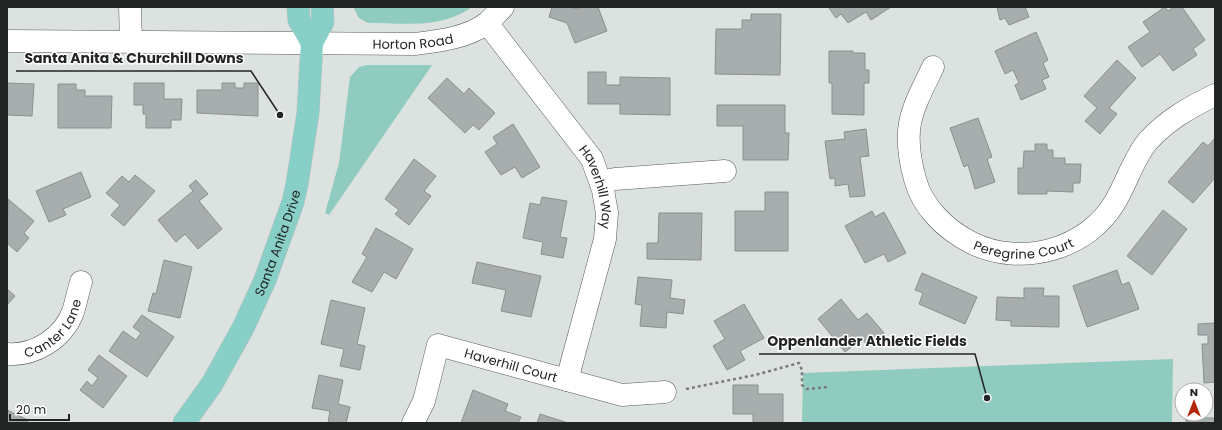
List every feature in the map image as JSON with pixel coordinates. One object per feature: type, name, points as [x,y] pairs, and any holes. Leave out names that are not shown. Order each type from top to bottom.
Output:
[{"type":"main road","points":[[298,7],[299,20],[312,43]]},
{"type":"main road","name":"Santa Anita Drive","points":[[184,423],[212,384],[243,328],[265,280],[286,222],[297,184],[308,113],[312,43],[323,22],[322,7]]},
{"type":"street","points":[[130,7],[131,41]]},
{"type":"street","name":"Horton Road","points":[[7,41],[415,44],[442,41],[467,33],[487,23],[503,7]]},
{"type":"street","name":"Haverhill Way","points":[[487,23],[592,159],[601,182],[607,213],[605,239],[567,380]]},
{"type":"street","name":"Peregrine Court","points":[[933,67],[912,110],[908,132],[909,157],[916,183],[932,212],[957,234],[986,249],[1010,254],[1033,253],[1059,247],[1092,227],[1104,217],[1115,203],[1134,162],[1148,142],[1180,114],[1215,95]]},
{"type":"street","points":[[601,182],[615,179],[725,171]]},
{"type":"street","name":"Canter Lane","points":[[7,354],[19,355],[32,351],[57,336],[72,313],[81,282]]},
{"type":"street","name":"Haverhill Court","points":[[413,423],[424,401],[438,345],[622,395],[665,392]]},
{"type":"path","points":[[665,392],[748,376],[799,363],[802,370],[802,385],[808,389],[828,387]]},
{"type":"green space","points":[[353,7],[472,7],[448,19],[435,22],[408,24],[368,23],[359,18]]},
{"type":"green space","points":[[367,65],[432,65],[329,215],[325,213],[339,163],[350,77],[359,67]]},
{"type":"green space","points":[[1173,359],[1172,423],[802,423],[803,373]]},
{"type":"building","points":[[552,7],[570,7],[576,9],[581,7],[598,7],[607,31],[575,43],[567,23],[549,17]]},
{"type":"building","points":[[891,7],[871,20],[866,12],[848,23],[841,14],[836,18],[829,8]]},
{"type":"building","points":[[997,7],[1025,7],[1029,17],[1009,25],[1005,18],[1000,20]]},
{"type":"building","points":[[1165,7],[1168,11],[1174,7],[1182,7],[1205,40],[1193,49],[1197,55],[1173,71],[1160,54],[1142,67],[1128,47],[1150,32],[1143,22]]},
{"type":"building","points":[[751,14],[781,14],[780,75],[715,74],[716,29],[742,29],[742,20],[751,20]]},
{"type":"building","points":[[1036,32],[1048,60],[1043,63],[1049,77],[1042,80],[1046,89],[1021,100],[1015,85],[1019,83],[1013,70],[1005,74],[995,51]]},
{"type":"building","points":[[829,51],[853,51],[853,53],[865,53],[865,70],[869,70],[869,83],[864,83],[864,115],[832,114],[832,83],[829,83]]},
{"type":"building","points":[[1117,60],[1136,78],[1109,108],[1117,114],[1100,134],[1085,121],[1097,108],[1084,96]]},
{"type":"building","points":[[588,72],[606,72],[606,85],[620,85],[620,77],[670,78],[670,115],[620,114],[620,104],[588,104]]},
{"type":"building","points":[[447,78],[464,94],[469,88],[495,113],[479,130],[473,125],[465,133],[428,98]]},
{"type":"building","points":[[7,83],[34,84],[32,116],[7,115]]},
{"type":"building","points":[[134,83],[164,83],[164,99],[182,99],[181,120],[171,120],[171,128],[146,128],[146,114],[143,114],[143,105],[134,105]]},
{"type":"building","points":[[222,83],[235,83],[235,88],[244,88],[244,83],[258,83],[258,116],[197,113],[197,90],[222,90]]},
{"type":"building","points":[[58,84],[76,84],[76,90],[85,90],[85,96],[112,96],[111,128],[58,128]]},
{"type":"building","points":[[717,105],[785,105],[785,133],[789,133],[788,160],[743,160],[743,126],[717,126]]},
{"type":"building","points":[[978,118],[992,157],[987,159],[995,182],[975,189],[968,165],[964,167],[950,128]]},
{"type":"building","points":[[513,124],[540,167],[522,178],[515,167],[501,175],[485,152],[497,144],[493,137]]},
{"type":"building","points":[[866,129],[869,156],[860,157],[865,196],[850,197],[848,184],[835,186],[835,178],[830,179],[825,141],[845,139],[844,132]]},
{"type":"building","points":[[1215,138],[1215,178],[1193,203],[1168,182],[1203,142],[1208,146]]},
{"type":"building","points":[[1035,144],[1047,144],[1047,150],[1053,150],[1053,158],[1065,158],[1065,164],[1081,164],[1080,183],[1073,183],[1073,192],[1047,191],[1047,194],[1018,194],[1018,168],[1023,168],[1024,151],[1035,151]]},
{"type":"building","points":[[414,159],[436,176],[424,191],[431,196],[409,225],[395,214],[399,210],[385,199]]},
{"type":"building","points":[[81,172],[91,197],[63,209],[66,215],[49,222],[36,191]]},
{"type":"building","points":[[135,175],[155,191],[124,226],[111,215],[120,205],[106,193],[122,176],[129,182]]},
{"type":"building","points":[[196,180],[208,194],[199,201],[222,229],[198,249],[185,234],[176,242],[158,220],[193,191],[189,186]]},
{"type":"building","points":[[765,192],[788,192],[788,251],[735,251],[735,211],[765,211]]},
{"type":"building","points":[[542,197],[567,201],[560,237],[567,238],[563,258],[541,254],[543,242],[523,238],[530,203],[540,205]]},
{"type":"building","points":[[8,199],[34,221],[24,233],[29,238],[17,252],[7,243]]},
{"type":"building","points":[[1163,210],[1187,229],[1152,275],[1127,256]]},
{"type":"building","points":[[872,211],[875,217],[884,212],[906,253],[888,262],[884,254],[865,263],[845,226]]},
{"type":"building","points":[[659,213],[702,213],[701,260],[647,259],[647,243],[658,243]]},
{"type":"building","points":[[376,228],[413,249],[396,279],[384,272],[372,292],[352,282],[367,257],[362,254]]},
{"type":"building","points":[[164,260],[192,267],[180,318],[148,311],[153,293],[156,294]]},
{"type":"building","points":[[477,262],[541,276],[531,317],[501,311],[506,290],[472,283]]},
{"type":"building","points":[[1117,270],[1122,285],[1129,282],[1139,309],[1087,327],[1073,286]]},
{"type":"building","points":[[922,273],[977,297],[965,324],[919,304],[923,293],[915,290]]},
{"type":"building","points":[[638,277],[672,280],[670,298],[685,300],[683,314],[667,312],[666,328],[640,326],[642,305],[635,304]]},
{"type":"building","points":[[1024,288],[1044,288],[1043,296],[1059,296],[1059,327],[1011,326],[1011,321],[996,320],[997,297],[1024,298]]},
{"type":"building","points":[[7,289],[15,296],[7,305]]},
{"type":"building","points":[[841,299],[858,320],[867,313],[884,333],[868,346],[862,339],[845,352],[818,319]]},
{"type":"building","points":[[331,300],[365,308],[357,344],[365,346],[360,370],[340,366],[344,349],[321,344]]},
{"type":"building","points":[[744,304],[764,338],[740,351],[745,360],[727,370],[713,346],[725,339],[714,321]]},
{"type":"building","points":[[142,315],[174,337],[147,377],[109,351],[123,331],[136,340],[141,333],[133,327]]},
{"type":"building","points":[[1215,323],[1215,382],[1204,382],[1202,344],[1208,344],[1208,335],[1198,335],[1198,324]]},
{"type":"building","points":[[99,355],[127,376],[103,408],[80,390],[87,381],[92,386],[98,378],[88,370]]},
{"type":"building","points":[[319,375],[343,380],[338,404],[350,407],[346,423],[328,423],[330,411],[312,408]]},
{"type":"building","points":[[733,385],[758,385],[758,394],[783,394],[783,423],[753,423],[753,414],[733,414]]},
{"type":"building","points":[[473,390],[508,404],[505,411],[521,417],[518,423],[461,423]]},
{"type":"building","points":[[7,410],[28,420],[27,423],[7,423]]},
{"type":"building","points":[[540,414],[568,423],[537,423]]},
{"type":"building","points":[[1215,418],[1215,423],[1186,423],[1214,422]]},
{"type":"place","name":"Santa Anita & Churchill Downs","points":[[280,115]]},
{"type":"place","name":"Oppenlander Athletic Fields","points":[[987,398]]}]
